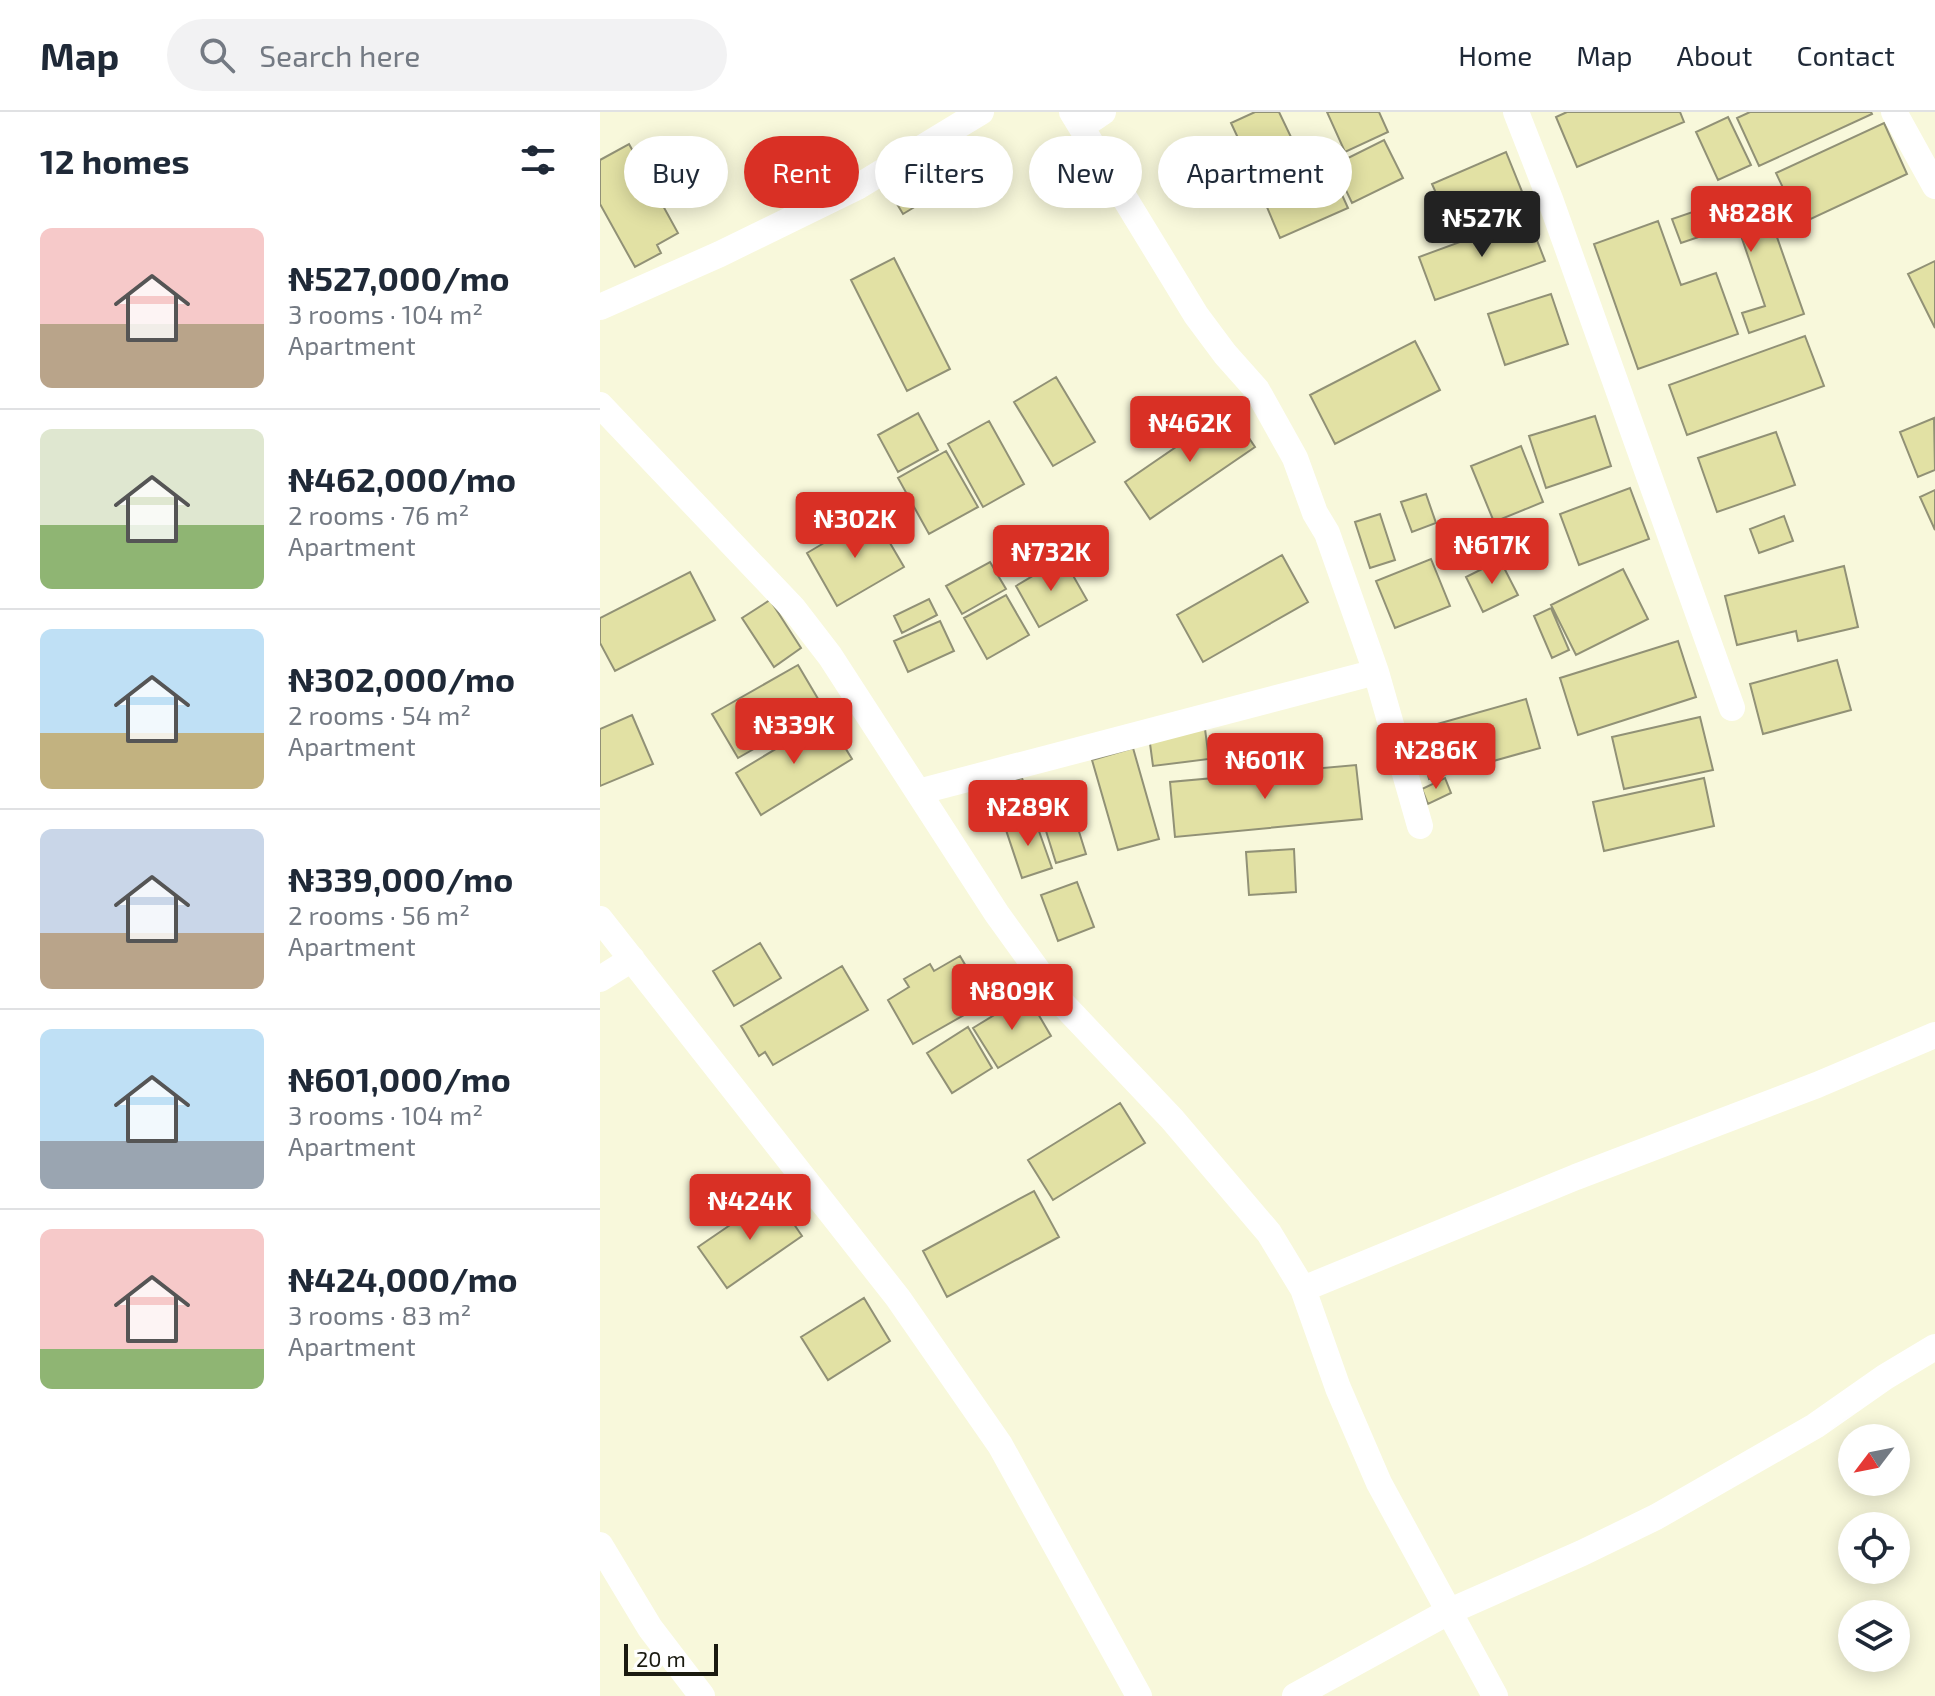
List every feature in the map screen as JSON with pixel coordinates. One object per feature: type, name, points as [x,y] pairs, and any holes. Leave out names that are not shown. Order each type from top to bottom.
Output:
[{"type":"street","points":[[600,307],[720,254],[859,186],[981,112]]},
{"type":"street","points":[[1103,112],[1076,119],[1196,315],[1257,390],[1295,458],[1315,513],[1327,533],[1376,672],[1420,826]]},
{"type":"street","points":[[1516,112],[1732,708]]},
{"type":"street","points":[[1894,112],[1935,186]]},
{"type":"street","points":[[600,405],[749,558],[793,608],[830,656],[997,914],[1059,1000],[1172,1119],[1248,1205],[1283,1254],[1303,1289],[1338,1388],[1379,1483],[1495,1696]]},
{"type":"street","points":[[918,792],[1376,672]]},
{"type":"street","points":[[600,919],[898,1298],[1000,1445],[1139,1696]]},
{"type":"street","points":[[600,979],[632,959]]},
{"type":"street","points":[[1303,1289],[1935,1035]]},
{"type":"street","points":[[1295,1696],[1448,1612],[1656,1517],[1815,1426],[1885,1377],[1935,1347]]},
{"type":"street","points":[[600,1545],[650,1628],[702,1696]]},
{"type":"building","points":[[1255,112],[1279,112],[1290,136],[1237,136],[1231,123]]},
{"type":"building","points":[[1327,112],[1379,112],[1388,132],[1352,149],[1352,136],[1338,136]]},
{"type":"building","points":[[1567,112],[1680,112],[1684,122],[1577,167],[1556,117]]},
{"type":"building","points":[[1750,112],[1872,114],[1759,166],[1737,118]]},
{"type":"building","points":[[1728,117],[1751,165],[1718,180],[1696,132]]},
{"type":"building","points":[[1884,123],[1907,174],[1800,224],[1776,173]]},
{"type":"building","points":[[1384,140],[1403,178],[1352,203],[1352,156]]},
{"type":"building","points":[[624,147],[624,208],[664,208],[678,233],[657,245],[661,253],[635,267],[600,204],[600,160]]},
{"type":"building","points":[[1506,152],[1527,204],[1454,234],[1432,184]]},
{"type":"building","points":[[1760,189],[1804,314],[1749,333],[1742,313],[1765,306],[1737,224],[1681,243],[1672,219]]},
{"type":"building","points":[[899,208],[913,208],[903,214]]},
{"type":"building","points":[[1267,208],[1348,208],[1280,238]]},
{"type":"building","points":[[1528,217],[1545,261],[1435,300],[1419,257]]},
{"type":"building","points":[[1658,221],[1681,285],[1716,273],[1738,334],[1638,369],[1594,244]]},
{"type":"building","points":[[894,258],[950,369],[907,391],[851,280]]},
{"type":"building","points":[[1935,261],[1935,328],[1908,274]]},
{"type":"building","points":[[1551,294],[1568,344],[1505,365],[1488,314]]},
{"type":"building","points":[[1805,336],[1824,386],[1687,435],[1669,385]]},
{"type":"building","points":[[1415,341],[1440,390],[1335,444],[1310,395]]},
{"type":"building","points":[[1056,377],[1095,442],[1053,466],[1014,402]]},
{"type":"building","points":[[1230,410],[1255,447],[1150,519],[1125,482]]},
{"type":"building","points":[[918,413],[938,450],[898,472],[878,435]]},
{"type":"building","points":[[1595,416],[1611,466],[1546,488],[1529,436]]},
{"type":"building","points":[[1934,418],[1935,470],[1918,477],[1900,432]]},
{"type":"building","points":[[989,421],[1024,484],[983,507],[948,444]]},
{"type":"building","points":[[1776,432],[1795,485],[1717,512],[1698,458]]},
{"type":"building","points":[[1521,446],[1543,502],[1494,522],[1471,466]]},
{"type":"building","points":[[946,451],[978,507],[929,534],[898,478]]},
{"type":"building","points":[[1630,488],[1649,539],[1579,565],[1560,514]]},
{"type":"building","points":[[1935,490],[1935,530],[1920,497]]},
{"type":"building","points":[[1426,494],[1436,523],[1412,532],[1401,502]]},
{"type":"building","points":[[873,514],[904,567],[837,606],[807,553]]},
{"type":"building","points":[[1380,514],[1395,560],[1370,568],[1355,522]]},
{"type":"building","points":[[1784,516],[1793,541],[1759,553],[1750,529]]},
{"type":"building","points":[[1282,555],[1308,602],[1203,662],[1177,615]]},
{"type":"building","points":[[1063,558],[1087,600],[1039,627],[1016,586]]},
{"type":"building","points":[[1431,559],[1450,606],[1395,628],[1376,581]]},
{"type":"building","points":[[1500,560],[1518,595],[1483,612],[1466,577]]},
{"type":"building","points":[[990,562],[1006,589],[962,614],[946,586]]},
{"type":"building","points":[[1844,566],[1858,627],[1798,641],[1796,631],[1737,645],[1725,596]]},
{"type":"building","points":[[1623,569],[1648,619],[1576,655],[1551,605]]},
{"type":"building","points":[[690,572],[715,620],[615,671],[600,643],[600,618]]},
{"type":"building","points":[[1006,595],[1029,635],[987,659],[964,618]]},
{"type":"building","points":[[929,599],[937,615],[902,633],[894,616]]},
{"type":"building","points":[[770,600],[801,648],[774,667],[742,618]]},
{"type":"building","points":[[1551,608],[1569,650],[1552,658],[1534,616]]},
{"type":"building","points":[[940,621],[954,651],[908,672],[894,641]]},
{"type":"building","points":[[1678,641],[1696,697],[1578,735],[1560,678]]},
{"type":"building","points":[[1837,660],[1851,710],[1763,734],[1750,684]]},
{"type":"building","points":[[798,665],[824,709],[738,758],[712,714]]},
{"type":"building","points":[[1526,699],[1540,748],[1429,779],[1416,730]]},
{"type":"building","points":[[632,715],[653,764],[600,786],[600,729]]},
{"type":"building","points":[[1700,717],[1713,770],[1624,789],[1612,737]]},
{"type":"building","points":[[827,718],[852,759],[761,815],[736,773]]},
{"type":"building","points":[[1205,729],[1209,759],[1153,766],[1149,736]]},
{"type":"building","points":[[1133,748],[1159,839],[1118,850],[1092,760]]},
{"type":"building","points":[[1356,765],[1362,819],[1175,837],[1170,782]]},
{"type":"building","points":[[1022,778],[1032,807],[999,818],[989,789]]},
{"type":"building","points":[[1445,778],[1451,793],[1428,804],[1422,789]]},
{"type":"building","points":[[1704,778],[1714,826],[1604,851],[1593,802]]},
{"type":"building","points":[[1066,790],[1086,854],[1056,863],[1036,799]]},
{"type":"building","points":[[1034,817],[1052,868],[1022,878],[1005,827]]},
{"type":"building","points":[[1294,849],[1296,892],[1249,895],[1246,852]]},
{"type":"building","points":[[1077,882],[1094,927],[1058,941],[1041,895]]},
{"type":"building","points":[[760,943],[781,978],[734,1006],[713,971]]},
{"type":"building","points":[[960,956],[987,1002],[913,1044],[888,1000],[909,987],[904,979],[930,964],[934,971]]},
{"type":"building","points":[[842,966],[868,1010],[773,1065],[765,1052],[759,1056],[741,1026]]},
{"type":"building","points":[[1027,995],[1051,1036],[998,1068],[973,1028]]},
{"type":"building","points":[[968,1027],[992,1068],[952,1093],[927,1053]]},
{"type":"building","points":[[1120,1103],[1145,1143],[1053,1200],[1028,1160]]},
{"type":"building","points":[[1034,1191],[1059,1237],[947,1297],[923,1251]]},
{"type":"building","points":[[774,1195],[802,1236],[727,1288],[698,1247]]},
{"type":"building","points":[[864,1298],[890,1341],[828,1380],[801,1337]]}]
